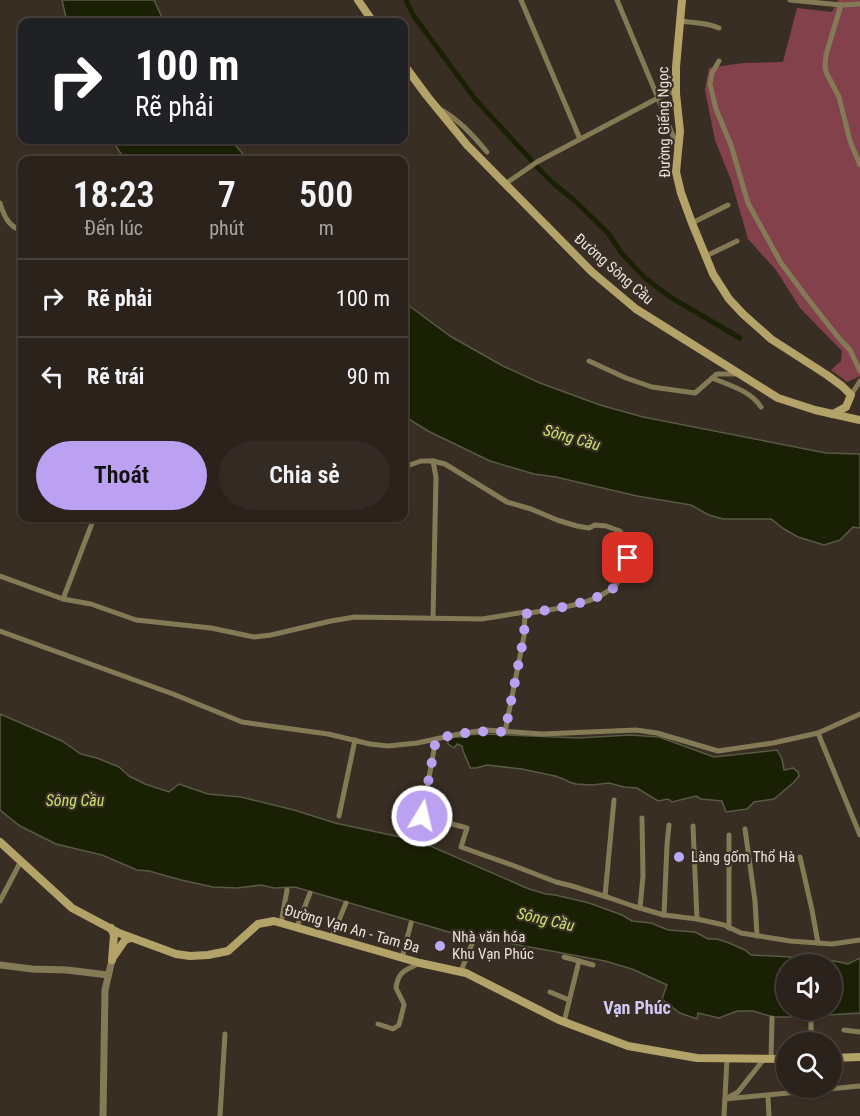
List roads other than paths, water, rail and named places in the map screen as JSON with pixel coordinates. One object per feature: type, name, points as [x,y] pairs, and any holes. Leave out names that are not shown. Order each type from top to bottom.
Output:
[{"type":"main road","points":[[358,0],[370,18]]},
{"type":"main road","name":"Đường Giếng Ngọc","points":[[682,0],[676,67],[680,131],[676,172],[692,224],[713,274],[729,299],[771,339],[827,375],[851,394]]},
{"type":"main road","name":"Đường Sông Cầu","points":[[408,70],[467,145],[592,272],[636,309],[778,398],[815,410],[860,420]]},
{"type":"main road","points":[[832,414],[846,407],[851,394]]},
{"type":"main road","points":[[0,842],[67,904],[130,938]]},
{"type":"main road","name":"Đường Vạn An - Tam Đa","points":[[130,938],[176,954],[208,956],[228,951],[258,924],[274,921],[420,963],[461,971],[564,1022],[628,1046],[697,1058],[776,1059]]},
{"type":"main road","points":[[111,928],[114,935],[112,960]]},
{"type":"main road","points":[[112,960],[125,940],[130,938]]},
{"type":"main road","points":[[842,1058],[860,1057]]},
{"type":"street","points":[[521,0],[580,139]]},
{"type":"street","points":[[617,0],[678,150]]},
{"type":"street","points":[[790,0],[841,5],[860,4]]},
{"type":"street","points":[[841,5],[826,55],[825,67],[839,97],[850,141],[860,165]]},
{"type":"street","points":[[680,21],[707,23],[719,28]]},
{"type":"street","points":[[719,61],[712,73],[710,84],[716,109],[731,145],[748,203],[781,262],[850,350],[860,370]]},
{"type":"street","points":[[505,184],[531,165],[658,98],[676,91]]},
{"type":"street","points":[[434,105],[469,130],[487,152]]},
{"type":"street","points":[[0,202],[8,222],[18,229]]},
{"type":"street","points":[[692,224],[728,205]]},
{"type":"street","points":[[706,256],[737,241]]},
{"type":"street","points":[[588,362],[641,384],[695,393],[717,375],[740,374]]},
{"type":"street","points":[[712,378],[749,395],[761,407]]},
{"type":"street","points":[[851,394],[860,381]]},
{"type":"street","points":[[0,576],[63,599],[92,604],[136,620],[211,628],[254,637],[355,617],[482,619],[525,612],[525,614],[595,598],[611,590],[620,582],[628,558],[627,543],[620,531],[606,526],[596,525],[589,528],[577,526],[507,502],[445,464],[421,461],[408,466]]},
{"type":"street","points":[[433,461],[436,477],[433,618]]},
{"type":"street","points":[[63,599],[93,522]]},
{"type":"street","points":[[505,732],[524,636],[525,614]]},
{"type":"street","points":[[0,631],[173,694],[242,722],[328,734],[388,746],[400,746],[486,730],[560,734],[636,730],[657,733],[718,751],[773,743],[818,733],[860,714]]},
{"type":"street","points":[[818,733],[860,835]]},
{"type":"street","points":[[436,739],[422,816],[467,828],[461,847],[556,882],[640,908],[664,915],[724,925],[741,933],[832,944],[860,940]]},
{"type":"street","points":[[339,816],[355,740]]},
{"type":"street","points":[[605,896],[614,800]]},
{"type":"street","points":[[640,908],[643,876],[642,818]]},
{"type":"street","points":[[664,915],[669,825]]},
{"type":"street","points":[[693,826],[697,919]]},
{"type":"street","points":[[745,829],[755,901],[757,936]]},
{"type":"street","points":[[729,835],[729,928]]},
{"type":"street","points":[[800,857],[818,943]]},
{"type":"street","points":[[0,901],[21,861]]},
{"type":"street","points":[[281,923],[287,890]]},
{"type":"street","points":[[297,927],[310,893]]},
{"type":"street","points":[[332,938],[346,903]]},
{"type":"street","points":[[402,958],[411,922]]},
{"type":"street","points":[[461,971],[474,939]]},
{"type":"street","points":[[564,957],[593,965]]},
{"type":"street","points":[[103,1116],[105,990],[112,960]]},
{"type":"street","points":[[564,1022],[579,962]]},
{"type":"street","points":[[378,1024],[393,1029],[399,1025],[404,1005],[396,988],[398,976],[420,963]]},
{"type":"street","points":[[0,965],[108,975]]},
{"type":"street","points":[[550,992],[570,1000]]},
{"type":"street","points":[[725,1099],[736,1094],[756,1069],[768,1059],[772,1018]]},
{"type":"street","points":[[811,1022],[812,1032]]},
{"type":"street","points":[[844,1030],[860,1032]]},
{"type":"street","points":[[220,1116],[225,1034]]},
{"type":"street","points":[[724,1116],[726,1059]]},
{"type":"street","points":[[750,1059],[755,1063],[756,1069]]},
{"type":"street","points":[[725,1099],[860,1086]]},
{"type":"street","points":[[768,1096],[769,1116]]},
{"type":"water","points":[[62,0],[154,0],[162,18],[66,18]]},
{"type":"water","points":[[115,144],[234,144],[245,156],[122,156]]},
{"type":"water","name":"Sông Cầu","points":[[408,305],[450,336],[503,366],[540,383],[600,405],[643,417],[826,453],[860,454],[860,528],[853,527],[840,540],[824,545],[798,537],[771,519],[723,519],[709,515],[691,505],[534,474],[490,461],[428,431],[408,418]]},
{"type":"water","name":"Sông Cầu","points":[[0,714],[62,741],[81,754],[119,767],[129,776],[145,784],[169,792],[179,784],[208,794],[241,797],[335,823],[419,841],[529,889],[589,903],[632,921],[651,923],[668,930],[695,932],[708,939],[729,943],[751,955],[776,956],[776,1017],[753,1011],[737,1011],[719,1018],[698,1013],[697,1019],[680,1013],[662,999],[667,985],[632,969],[605,961],[449,932],[295,887],[274,888],[261,885],[237,888],[213,887],[137,870],[102,855],[56,844],[20,826],[0,810]]},
{"type":"water","points":[[484,734],[578,738],[630,735],[659,737],[714,757],[777,750],[784,770],[793,768],[799,776],[774,799],[754,802],[747,809],[726,812],[722,801],[701,799],[696,796],[672,802],[668,799],[658,801],[637,788],[609,783],[576,784],[555,776],[487,765],[470,768],[462,746],[457,744],[454,748],[448,744],[448,740],[454,737]]},
{"type":"water","name":"Sông Cầu","points":[[860,958],[860,1013],[842,1014],[842,963],[848,964]]},
{"type":"waterway","points":[[406,0],[413,15],[475,99],[531,160]]},
{"type":"waterway","points":[[537,167],[608,233],[623,255],[645,278],[670,297],[740,338]]},
{"type":"place","name":"Làng gốm Thổ Hà","points":[[679,857]]},
{"type":"place","name":"Nhà văn hóa Khu Vạn Phúc","points":[[440,946]]},
{"type":"district","name":"Vạn Phúc","points":[[637,1008]]}]
